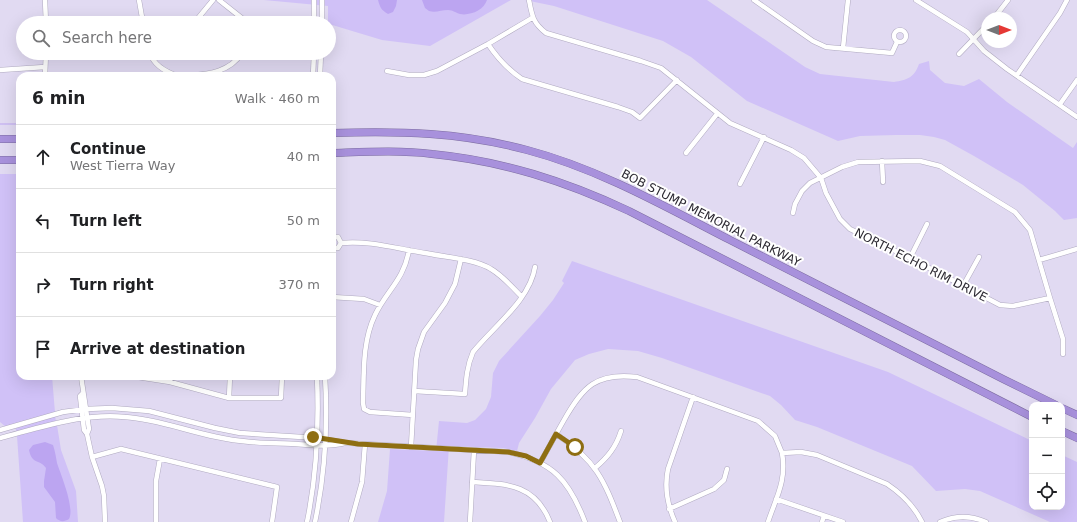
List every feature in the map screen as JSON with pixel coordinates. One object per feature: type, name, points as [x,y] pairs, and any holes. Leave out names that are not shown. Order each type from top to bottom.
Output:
[{"type":"highway","name":"BOB STUMP MEMORIAL PARKWAY","points":[[336,133],[400,131],[453,135],[510,146],[546,155],[575,165],[641,194],[1003,380],[1050,402]]},
{"type":"highway","points":[[0,139],[16,139]]},
{"type":"highway","points":[[336,153],[394,152],[451,156],[516,168],[569,185],[629,211],[1029,415]]},
{"type":"highway","points":[[0,160],[16,160]]},
{"type":"highway","points":[[1065,409],[1077,415]]},
{"type":"highway","points":[[1065,432],[1077,438]]},
{"type":"street","points":[[45,0],[46,16]]},
{"type":"street","points":[[139,0],[142,16]]},
{"type":"street","points":[[200,16],[213,0]]},
{"type":"street","points":[[219,0],[239,16]]},
{"type":"street","points":[[314,0],[314,16]]},
{"type":"street","points":[[322,0],[322,16]]},
{"type":"street","points":[[387,70],[409,75],[424,75],[437,71],[488,44],[532,18],[529,0]]},
{"type":"street","points":[[754,0],[812,41],[826,47],[892,53],[897,42]]},
{"type":"street","points":[[843,48],[848,0]]},
{"type":"street","points":[[916,0],[967,32],[984,51],[1007,69],[1077,117]]},
{"type":"street","points":[[999,12],[1008,0]]},
{"type":"street","points":[[1017,75],[1067,0]]},
{"type":"street","name":"NORTH ECHO RIM DRIVE","points":[[532,18],[546,33],[661,68],[730,123],[764,137],[804,158],[821,178],[826,193],[840,219],[850,229],[910,258],[1000,305],[1013,306],[1050,298]]},
{"type":"street","points":[[959,54],[981,31]]},
{"type":"street","points":[[488,44],[497,58],[509,70],[522,79],[611,105],[632,112],[640,118],[677,80]]},
{"type":"street","points":[[45,72],[46,60]]},
{"type":"street","points":[[153,60],[168,72]]},
{"type":"street","points":[[217,72],[228,67],[235,60]]},
{"type":"street","points":[[313,72],[314,60]]},
{"type":"street","points":[[320,72],[321,60]]},
{"type":"street","points":[[0,70],[45,67]]},
{"type":"street","points":[[1060,104],[1077,80]]},
{"type":"street","points":[[686,154],[717,114]]},
{"type":"street","points":[[740,184],[764,137]]},
{"type":"street","points":[[882,161],[883,182]]},
{"type":"street","points":[[793,213],[802,191],[810,183],[842,167],[858,162],[882,161],[920,161],[940,166],[1015,212],[1030,230],[1064,339],[1063,354]]},
{"type":"street","points":[[910,258],[926,224]]},
{"type":"street","points":[[336,238],[338,238],[340,243]]},
{"type":"street","points":[[336,248],[338,248],[340,243]]},
{"type":"street","points":[[340,243],[362,243],[409,250],[461,259],[482,265],[491,269],[522,297]]},
{"type":"street","points":[[1039,260],[1077,249]]},
{"type":"street","points":[[409,250],[404,270],[380,305],[372,321],[367,338],[362,403],[364,409],[370,412],[413,415]]},
{"type":"street","points":[[963,286],[979,257]]},
{"type":"street","points":[[411,447],[416,360],[420,339],[451,294],[458,275],[461,259]]},
{"type":"street","points":[[414,391],[465,394],[466,375],[469,361],[473,352],[522,297],[530,285],[535,266]]},
{"type":"street","points":[[336,298],[364,299],[380,305]]},
{"type":"street","points":[[540,463],[576,399],[586,388],[600,380],[616,376],[637,377],[758,421],[774,436],[782,453],[784,466],[782,484],[768,522]]},
{"type":"street","points":[[81,380],[83,393],[85,396],[84,430],[87,434],[92,457],[102,486],[105,522]]},
{"type":"street","points":[[157,380],[229,398],[281,398],[282,380]]},
{"type":"street","points":[[229,398],[230,380]]},
{"type":"street","points":[[307,522],[312,494],[318,438],[317,380]]},
{"type":"street","points":[[315,522],[321,490],[325,445],[325,380]]},
{"type":"street","points":[[675,522],[666,498],[666,479],[668,469],[693,397]]},
{"type":"street","points":[[0,438],[84,413],[112,408],[136,409],[164,414],[215,428],[240,433],[318,438],[346,443],[508,452],[526,456],[558,475],[571,490],[585,522]]},
{"type":"street","points":[[0,430],[59,413],[84,413],[142,419],[238,441],[317,445],[339,445],[346,443]]},
{"type":"street","points":[[595,468],[607,458],[614,449],[622,431]]},
{"type":"street","points":[[556,434],[581,452],[595,468],[605,484],[620,522]]},
{"type":"street","points":[[351,522],[362,482],[365,444]]},
{"type":"street","points":[[92,457],[121,450],[277,487],[272,522]]},
{"type":"street","points":[[470,522],[474,450]]},
{"type":"street","points":[[782,453],[801,452],[817,455],[887,484],[906,499],[918,513],[922,522]]},
{"type":"street","points":[[156,522],[156,481],[160,459]]},
{"type":"street","points":[[669,509],[714,489],[724,480],[727,469]]},
{"type":"street","points":[[472,482],[507,484],[519,488],[531,495],[540,503],[550,522]]},
{"type":"street","points":[[776,499],[843,522]]},
{"type":"street","points":[[822,522],[824,516]]},
{"type":"street","points":[[940,522],[956,517],[970,517],[986,522]]},
{"type":"shaded area","points":[[264,0],[511,0],[430,46],[382,40],[336,26],[336,16],[328,16],[328,6]]},
{"type":"shaded area","points":[[378,0],[397,0],[393,12],[388,14],[384,11]]},
{"type":"shaded area","points":[[422,0],[487,0],[483,7],[476,12],[460,14],[450,10],[434,12],[429,11],[425,8]]},
{"type":"shaded area","points":[[525,0],[707,0],[805,67],[820,74],[894,82],[910,78],[919,64],[929,61],[930,70],[945,83],[964,86],[979,79],[1007,102],[1073,148],[1077,142],[1077,218],[1064,220],[1023,185],[945,140],[920,135],[896,135],[860,136],[838,141],[747,101],[691,57],[663,41],[554,6]]},
{"type":"shaded area","points":[[0,174],[16,174],[16,380],[52,380],[56,425],[61,450],[76,491],[78,522],[23,522],[15,424],[6,427],[0,422]]},
{"type":"shaded area","points":[[572,261],[888,372],[1029,440],[1029,510],[1065,510],[1065,456],[1077,462],[1077,522],[1050,522],[980,491],[965,489],[936,491],[912,466],[817,427],[795,420],[770,396],[638,351],[608,349],[589,354],[575,360],[551,389],[519,443],[517,451],[503,448],[449,446],[444,522],[378,522],[387,491],[390,449],[436,451],[439,421],[467,423],[475,420],[486,409],[491,397],[493,373],[499,361],[553,300],[564,283],[562,281]]},
{"type":"shaded area","points":[[45,442],[53,445],[69,500],[70,514],[69,519],[65,521],[61,521],[56,518],[55,502],[44,487],[46,468],[44,465],[34,460],[30,455],[29,450],[33,445]]},
{"type":"waterway","points":[[0,124],[16,124]]},
{"type":"route","points":[[313,437],[358,444],[508,452],[526,456],[540,463],[556,434],[575,447]]}]
